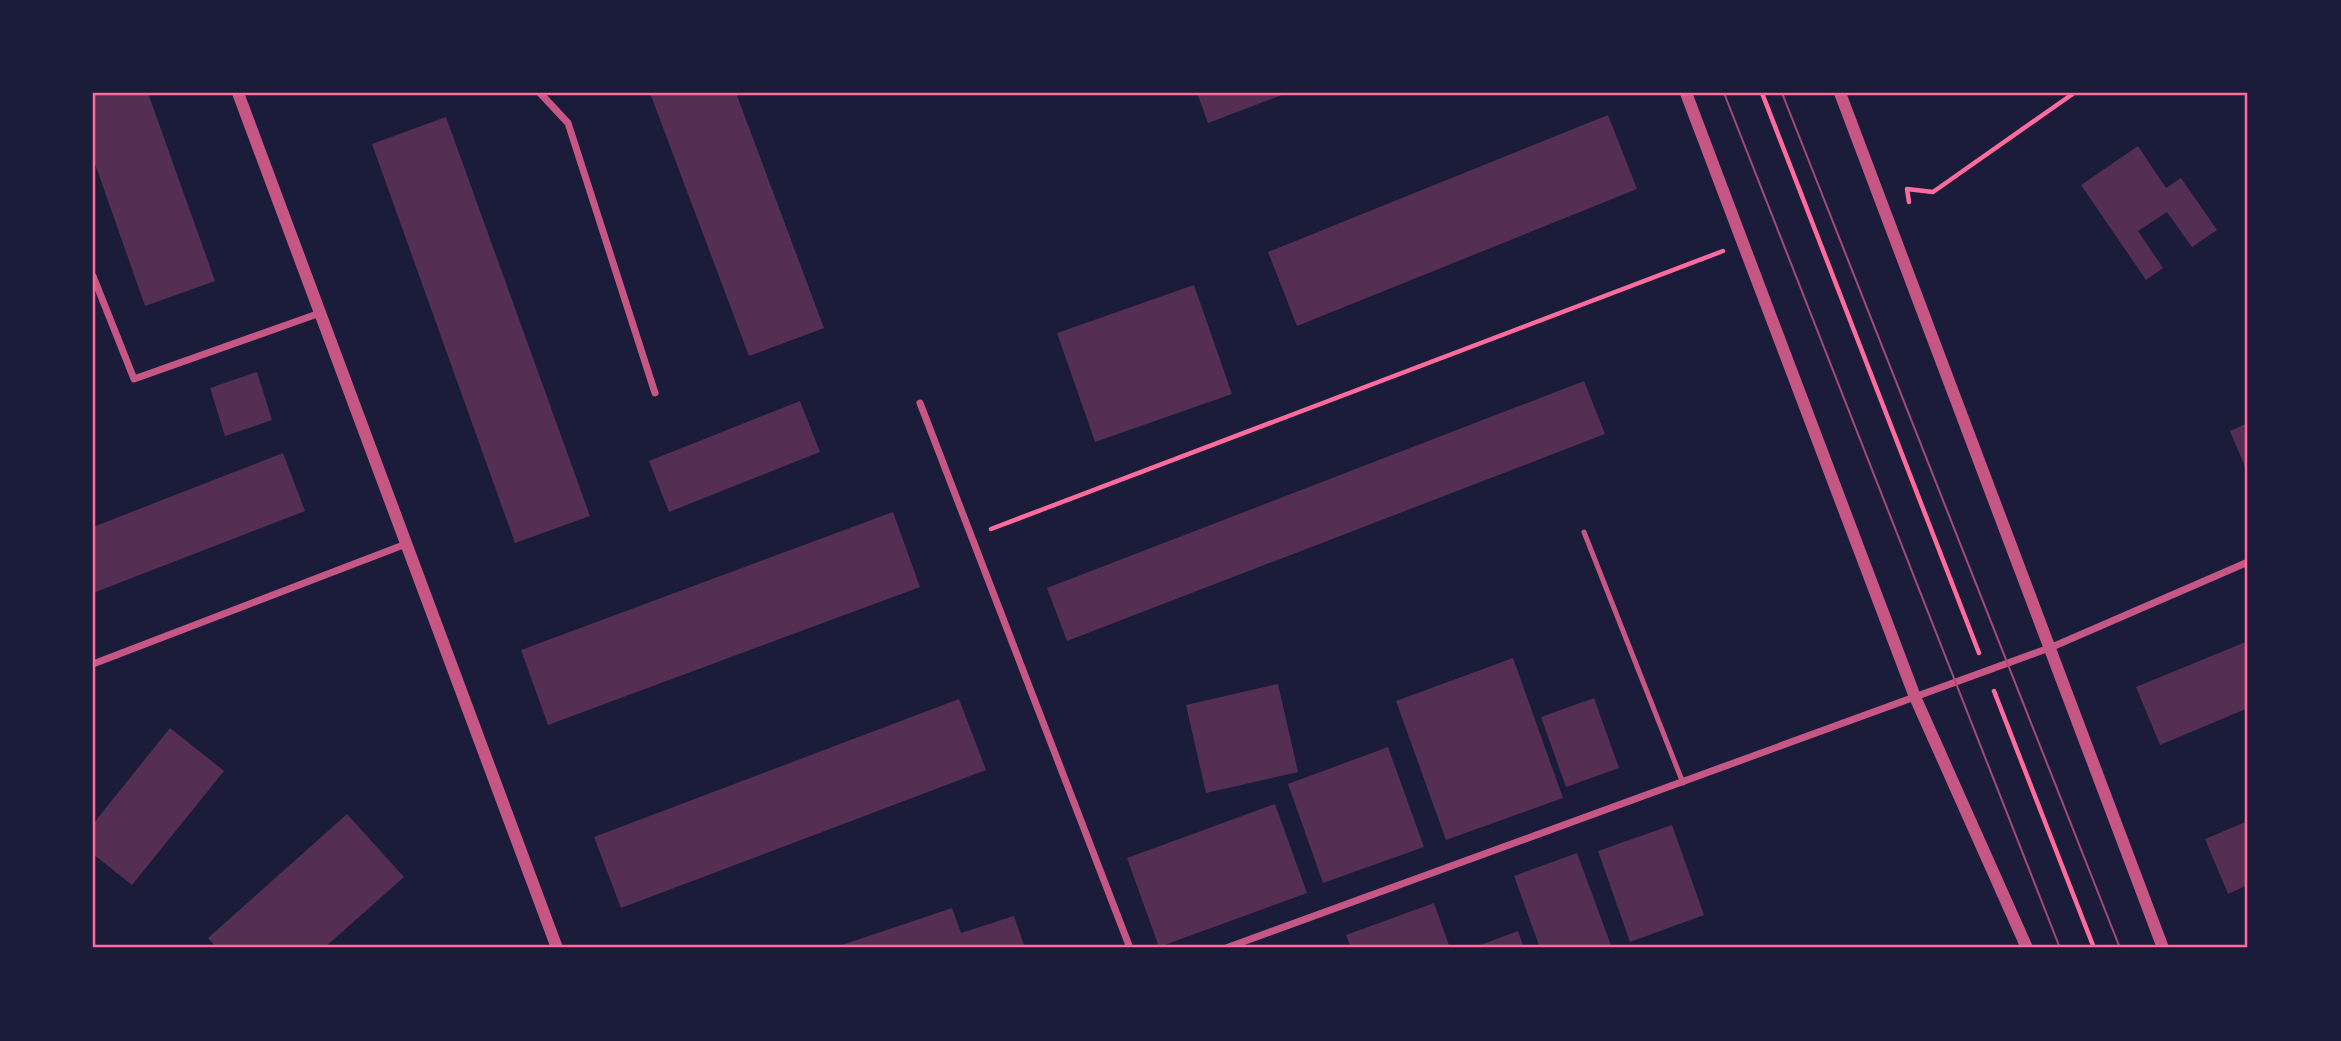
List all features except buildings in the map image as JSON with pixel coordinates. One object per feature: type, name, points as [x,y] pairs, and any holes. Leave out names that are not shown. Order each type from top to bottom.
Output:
[{"type":"street","points":[[238,93],[557,948]]},
{"type":"street","points":[[540,93],[568,123],[655,393]]},
{"type":"street","points":[[1686,93],[1915,697],[2027,948]]},
{"type":"street","points":[[1840,93],[2052,647],[2163,948]]},
{"type":"street","points":[[93,276],[134,379],[320,313]]},
{"type":"street","points":[[920,403],[1130,948]]},
{"type":"street","points":[[93,664],[406,544]]},
{"type":"street","points":[[1226,948],[1987,672],[2052,647],[2248,562]]},
{"type":"lane","points":[[1584,532],[1683,783]]},
{"type":"path","points":[[1762,93],[2094,948]]},
{"type":"path","points":[[1911,216],[1908,189],[1933,192],[2074,93]]},
{"type":"path","points":[[971,536],[1743,243]]},
{"type":"tram line","points":[[1724,93],[2060,948]]},
{"type":"tram line","points":[[1782,93],[2120,948]]}]
